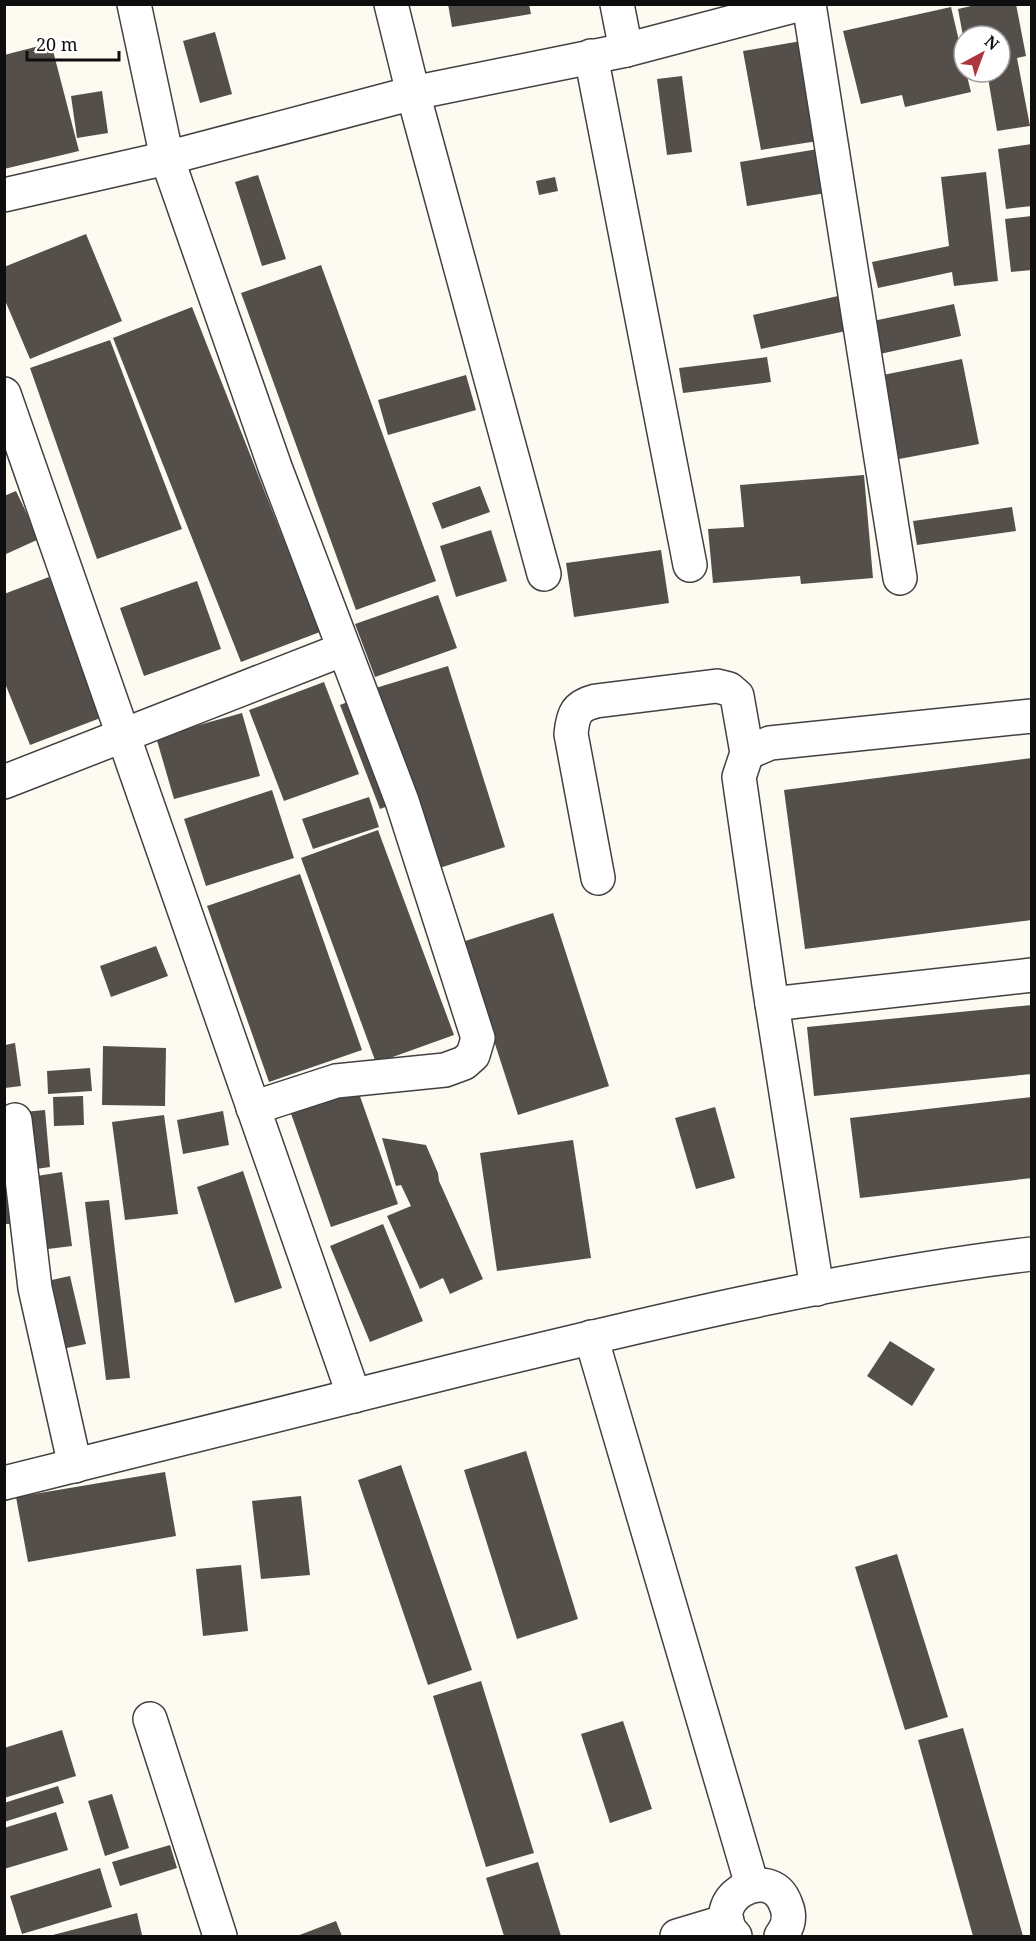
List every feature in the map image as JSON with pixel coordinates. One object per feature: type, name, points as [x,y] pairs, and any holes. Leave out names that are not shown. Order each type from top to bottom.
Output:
[{"type":"street","points":[[134,4],[167,158],[275,467],[402,801],[478,1038],[473,1055],[464,1063],[445,1070],[336,1081],[254,1108]]},
{"type":"street","points":[[392,4],[413,93],[544,574]]},
{"type":"street","points":[[617,4],[626,50]]},
{"type":"street","points":[[4,195],[167,158],[413,93],[626,50],[801,4]]},
{"type":"street","points":[[809,4],[900,578]]},
{"type":"street","points":[[591,56],[690,565]]},
{"type":"street","points":[[4,394],[354,1396]]},
{"type":"street","points":[[4,782],[344,649]]},
{"type":"street","points":[[598,878],[571,734],[573,718],[582,704],[596,700],[717,687],[729,689],[737,696],[747,753],[739,777],[816,1289]]},
{"type":"street","points":[[747,753],[770,743],[1032,716]]},
{"type":"street","points":[[772,1004],[1032,975]]},
{"type":"street","points":[[15,1120],[35,1288],[75,1466]]},
{"type":"street","points":[[4,1483],[591,1337],[816,1289],[967,1262],[1032,1254]]},
{"type":"street","points":[[591,1337],[752,1885]]},
{"type":"street","points":[[150,1719],[220,1936]]},
{"type":"street","points":[[677,1936],[731,1929],[727,1909],[732,1898],[741,1890],[752,1885],[764,1886],[776,1891],[784,1899],[788,1911],[788,1923],[781,1936]]},
{"type":"building","points":[[448,4],[529,4],[531,14],[452,27]]},
{"type":"building","points":[[980,4],[1016,4],[1026,56],[1017,58],[1030,126],[997,131],[989,84],[1012,84],[1012,24],[961,24],[958,9]]},
{"type":"building","points":[[951,7],[955,24],[952,24],[952,84],[969,84],[971,92],[905,107],[902,95],[861,104],[843,31]]},
{"type":"building","points":[[215,32],[232,94],[200,103],[183,41]]},
{"type":"building","points":[[807,40],[824,140],[761,150],[743,51]]},
{"type":"building","points":[[51,43],[79,151],[4,169],[4,55]]},
{"type":"building","points":[[682,76],[692,152],[667,155],[657,79]]},
{"type":"building","points":[[102,91],[108,133],[77,138],[71,96]]},
{"type":"building","points":[[1032,144],[1032,206],[1006,209],[998,149]]},
{"type":"building","points":[[824,148],[832,192],[747,206],[740,162]]},
{"type":"building","points":[[986,172],[998,281],[954,286],[952,272],[878,288],[872,262],[949,246],[941,177]]},
{"type":"building","points":[[258,175],[286,259],[262,266],[235,182]]},
{"type":"building","points":[[555,177],[558,191],[539,195],[536,181]]},
{"type":"building","points":[[1032,216],[1032,270],[1011,272],[1005,219]]},
{"type":"building","points":[[86,234],[122,321],[30,359],[4,298],[4,267]]},
{"type":"building","points":[[321,265],[436,581],[356,610],[241,293]]},
{"type":"building","points":[[838,296],[846,331],[761,349],[753,315]]},
{"type":"building","points":[[954,304],[961,336],[880,354],[873,321]]},
{"type":"building","points":[[192,307],[320,632],[241,662],[113,338]]},
{"type":"building","points":[[110,340],[182,529],[97,559],[30,368]]},
{"type":"building","points":[[767,357],[771,382],[683,393],[679,368]]},
{"type":"building","points":[[962,359],[979,444],[899,459],[883,375]]},
{"type":"building","points":[[466,375],[476,410],[388,435],[378,400]]},
{"type":"building","points":[[864,475],[873,578],[801,584],[800,576],[713,583],[708,529],[744,527],[740,485]]},
{"type":"building","points":[[480,486],[490,512],[442,529],[432,503]]},
{"type":"building","points":[[16,491],[39,539],[4,555],[4,496]]},
{"type":"building","points":[[1012,507],[1016,531],[917,545],[913,521]]},
{"type":"building","points":[[491,530],[507,581],[456,597],[440,546]]},
{"type":"building","points":[[661,550],[669,603],[574,617],[566,563]]},
{"type":"building","points":[[49,577],[103,717],[30,745],[4,681],[4,594]]},
{"type":"building","points":[[197,581],[221,649],[144,676],[120,608]]},
{"type":"building","points":[[438,595],[457,648],[375,677],[355,624]]},
{"type":"building","points":[[448,666],[505,847],[427,872],[369,690]]},
{"type":"building","points":[[324,682],[359,774],[284,801],[249,710]]},
{"type":"building","points":[[360,697],[401,801],[380,809],[340,705]]},
{"type":"building","points":[[242,713],[260,776],[174,799],[156,737]]},
{"type":"building","points":[[1032,758],[1032,920],[805,949],[784,790]]},
{"type":"building","points":[[272,790],[294,858],[206,886],[184,819]]},
{"type":"building","points":[[369,797],[379,827],[313,849],[302,819]]},
{"type":"building","points":[[378,830],[454,1035],[376,1063],[301,858]]},
{"type":"building","points":[[300,874],[362,1050],[269,1082],[207,906]]},
{"type":"building","points":[[553,913],[609,1086],[518,1115],[462,942]]},
{"type":"building","points":[[156,946],[168,976],[111,997],[100,966]]},
{"type":"building","points":[[1032,1005],[1032,1074],[814,1096],[807,1027]]},
{"type":"building","points":[[15,1043],[21,1086],[5,1088],[5,1045]]},
{"type":"building","points":[[103,1046],[166,1048],[165,1106],[102,1105]]},
{"type":"building","points":[[90,1068],[92,1091],[48,1094],[47,1071]]},
{"type":"building","points":[[356,1085],[398,1204],[331,1227],[289,1108]]},
{"type":"building","points":[[83,1096],[84,1125],[54,1126],[53,1097]]},
{"type":"building","points":[[1032,1097],[1032,1178],[860,1198],[850,1118]]},
{"type":"building","points":[[715,1107],[735,1178],[696,1189],[675,1118]]},
{"type":"building","points":[[45,1110],[50,1167],[29,1170],[23,1112]]},
{"type":"building","points":[[223,1111],[229,1145],[183,1154],[177,1120]]},
{"type":"building","points":[[164,1115],[178,1214],[125,1220],[112,1122]]},
{"type":"building","points":[[382,1138],[426,1145],[439,1181],[483,1279],[450,1294],[443,1278],[420,1289],[387,1216],[411,1206],[401,1185],[396,1186]]},
{"type":"building","points":[[573,1140],[591,1258],[497,1271],[480,1153]]},
{"type":"building","points":[[4,1168],[15,1224],[4,1224]]},
{"type":"building","points":[[243,1171],[282,1288],[235,1303],[197,1187]]},
{"type":"building","points":[[62,1172],[72,1246],[48,1249],[37,1176]]},
{"type":"building","points":[[109,1200],[130,1378],[106,1380],[85,1202]]},
{"type":"building","points":[[383,1224],[423,1321],[370,1342],[330,1246]]},
{"type":"building","points":[[70,1276],[86,1344],[62,1349],[47,1281]]},
{"type":"building","points":[[890,1341],[935,1369],[912,1406],[867,1376]]},
{"type":"building","points":[[526,1451],[578,1619],[517,1639],[464,1470]]},
{"type":"building","points":[[401,1465],[472,1670],[428,1685],[358,1480]]},
{"type":"building","points":[[165,1472],[176,1536],[28,1562],[16,1497]]},
{"type":"building","points":[[301,1496],[310,1575],[261,1579],[252,1501]]},
{"type":"building","points":[[897,1554],[948,1717],[905,1730],[855,1567]]},
{"type":"building","points":[[241,1565],[248,1631],[203,1636],[196,1569]]},
{"type":"building","points":[[481,1681],[534,1853],[486,1867],[433,1696]]},
{"type":"building","points":[[623,1721],[652,1809],[610,1823],[581,1734]]},
{"type":"building","points":[[963,1728],[1023,1936],[973,1936],[918,1740]]},
{"type":"building","points":[[62,1730],[76,1776],[4,1798],[4,1748]]},
{"type":"building","points":[[58,1786],[64,1803],[4,1822],[4,1803]]},
{"type":"building","points":[[112,1794],[129,1848],[105,1856],[88,1801]]},
{"type":"building","points":[[56,1812],[68,1850],[4,1869],[4,1828]]},
{"type":"building","points":[[170,1845],[177,1868],[120,1886],[112,1862]]},
{"type":"building","points":[[538,1862],[561,1936],[504,1936],[486,1878]]},
{"type":"building","points":[[100,1868],[112,1907],[22,1934],[10,1896]]},
{"type":"building","points":[[137,1913],[142,1935],[49,1936]]},
{"type":"building","points":[[336,1921],[342,1936],[297,1936]]}]
